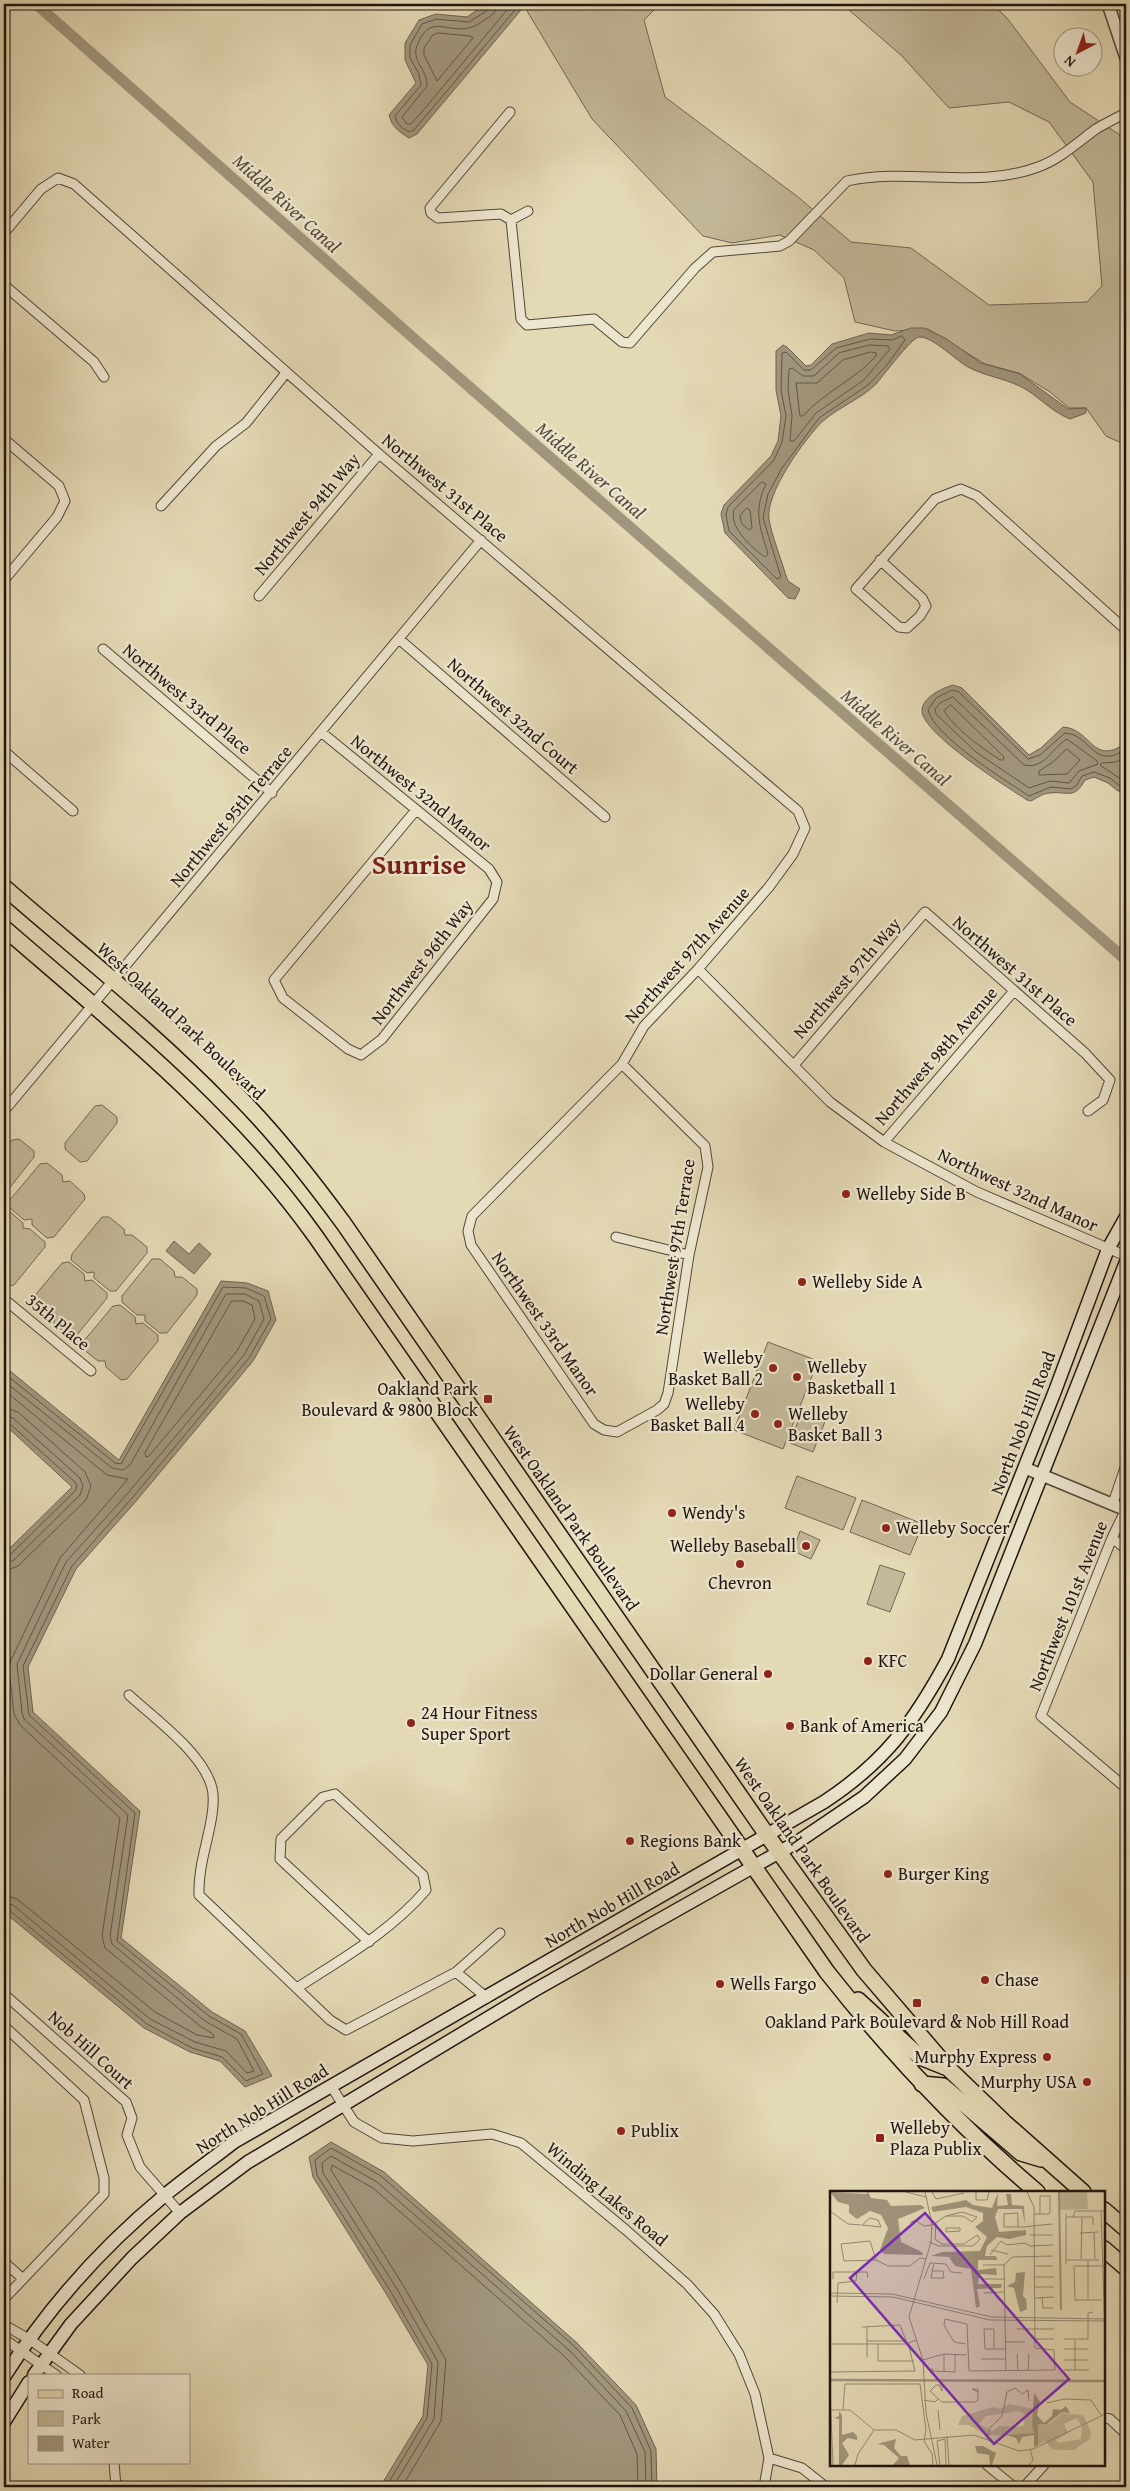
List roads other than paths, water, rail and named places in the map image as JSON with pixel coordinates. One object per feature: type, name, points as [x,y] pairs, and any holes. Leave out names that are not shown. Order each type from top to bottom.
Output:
[{"type":"main road","name":"West Oakland Park Boulevard","points":[[4,887],[204,1062],[238,1096],[317,1187],[778,1852],[864,1970],[949,2069],[1044,2160],[1082,2191]]},
{"type":"main road","points":[[4,928],[202,1103],[243,1146],[301,1217],[741,1851],[847,1997],[922,2084],[986,2147],[1036,2191]]},
{"type":"main road","name":"North Nob Hill Road","points":[[4,2377],[29,2339],[80,2277],[122,2233],[165,2195],[234,2142],[767,1836],[851,1784],[891,1747],[910,1725],[948,1659],[1108,1249],[1126,1218]]},
{"type":"main road","name":"North Nob Hill Road","points":[[35,2374],[49,2352],[98,2293],[180,2214],[248,2162],[343,2107],[533,1991],[801,1840],[864,1797],[905,1759],[941,1712],[975,1644],[1126,1262]]},
{"type":"main road","points":[[847,1997],[860,2000],[920,2057],[949,2069]]},
{"type":"main road","points":[[922,2084],[943,2086],[1021,2153],[1044,2160]]},
{"type":"main road","points":[[1105,2211],[1126,2229]]},
{"type":"main road","points":[[1105,2250],[1126,2268]]},
{"type":"main road","points":[[4,2422],[28,2384]]},
{"type":"street","points":[[1108,4],[1126,58]]},
{"type":"street","points":[[1125,4],[1126,9]]},
{"type":"street","points":[[510,112],[430,208],[431,213],[438,218],[501,214],[511,220]]},
{"type":"street","points":[[511,220],[521,318],[527,324],[594,319],[622,342],[630,343],[695,268],[713,252],[780,246],[789,242],[847,180],[918,176],[984,178],[1038,167],[1126,113]]},
{"type":"street","name":"Northwest 31st Place","points":[[4,233],[41,189],[58,178],[74,184],[379,454],[798,811],[805,828]]},
{"type":"street","points":[[511,220],[528,211]]},
{"type":"street","points":[[4,285],[94,362],[104,377]]},
{"type":"street","points":[[161,506],[216,446],[246,423],[286,373]]},
{"type":"street","points":[[4,439],[58,486],[65,501],[57,516],[4,580]]},
{"type":"street","name":"Northwest 94th Way","points":[[259,596],[379,454]]},
{"type":"street","points":[[880,560],[922,598],[926,606],[920,616],[907,628],[899,627],[856,589],[880,560],[935,499],[961,489],[978,496],[1126,630]]},
{"type":"street","name":"Northwest 95th Terrace","points":[[4,1111],[91,1004],[113,982],[272,793],[481,540]]},
{"type":"street","name":"Northwest 32nd Court","points":[[399,639],[605,817]]},
{"type":"street","name":"Northwest 33rd Place","points":[[103,649],[272,793]]},
{"type":"street","name":"Northwest 32nd Manor","points":[[321,732],[489,869],[497,882]]},
{"type":"street","points":[[4,752],[72,811]]},
{"type":"street","name":"Northwest 96th Way","points":[[416,810],[274,980],[283,998],[348,1049],[362,1055],[382,1039],[493,899],[497,882]]},
{"type":"street","name":"Northwest 97th Avenue","points":[[468,1231],[472,1216],[622,1064],[644,1026],[698,969],[769,887],[793,854],[805,828]]},
{"type":"street","name":"Northwest 31st Place","points":[[925,912],[1013,992],[1085,1053],[1110,1080],[1103,1100],[1088,1111]]},
{"type":"street","name":"Northwest 97th Way","points":[[794,1065],[925,912]]},
{"type":"street","name":"Northwest 32nd Manor","points":[[698,969],[830,1102],[884,1142],[977,1192],[1126,1256]]},
{"type":"street","name":"Northwest 98th Avenue","points":[[884,1142],[1013,992]]},
{"type":"street","name":"Northwest 97th Terrace","points":[[604,1430],[617,1432],[657,1410],[664,1404],[668,1393],[689,1255],[708,1167],[706,1146],[622,1064]]},
{"type":"street","name":"Northwest 33rd Manor","points":[[468,1231],[471,1245],[594,1424],[604,1430]]},
{"type":"street","points":[[616,1237],[689,1255]]},
{"type":"street","name":"35th Place","points":[[4,1299],[91,1371]]},
{"type":"street","name":"Northwest 101st Avenue","points":[[1113,1503],[1126,1465]]},
{"type":"street","points":[[1024,1468],[1113,1503],[1126,1510]]},
{"type":"street","name":"Northwest 101st Avenue","points":[[1126,1510],[1112,1538],[1041,1716],[1126,1788]]},
{"type":"street","points":[[1112,1538],[1126,1549]]},
{"type":"street","points":[[129,1695],[196,1757],[205,1771],[213,1790],[212,1815],[198,1875],[199,1894],[330,2020],[346,2030],[456,1972],[500,1933]]},
{"type":"street","points":[[297,1988],[369,1942],[410,1909],[426,1890],[423,1875],[335,1794],[322,1797],[281,1839],[280,1859],[369,1942]]},
{"type":"street","points":[[456,1972],[486,1998]]},
{"type":"street","name":"Nob Hill Court","points":[[4,1994],[126,2102],[132,2118],[127,2135],[140,2167],[180,2214]]},
{"type":"street","points":[[4,2026],[84,2100],[104,2178],[104,2194],[4,2299]]},
{"type":"street","name":"Winding Lakes Road","points":[[331,2086],[354,2122],[382,2138],[413,2141],[492,2134],[521,2143],[626,2230],[687,2284],[714,2314],[738,2354],[755,2394],[769,2458],[764,2487]]},
{"type":"street","points":[[4,2262],[22,2278]]},
{"type":"street","points":[[4,2325],[49,2352],[79,2374]]},
{"type":"street","points":[[4,2338],[55,2374]]},
{"type":"street","points":[[1105,2418],[1110,2420],[1126,2434]]},
{"type":"street","points":[[769,2458],[802,2468],[826,2487]]},
{"type":"street","points":[[114,2464],[116,2487]]},
{"type":"street","points":[[988,2466],[1014,2487]]},
{"type":"street","points":[[1024,2487],[1043,2466]]},
{"type":"water","points":[[486,4],[526,4],[417,134],[409,138],[396,128],[389,115],[416,83],[405,60],[405,43],[419,20],[436,14],[467,17]]},
{"type":"water","points":[[911,328],[924,328],[945,338],[981,363],[1020,374],[1068,409],[1086,408],[1086,413],[1070,419],[1058,413],[1020,386],[970,368],[925,338],[919,337],[915,339],[876,384],[857,399],[836,411],[815,429],[797,453],[780,481],[769,508],[769,519],[788,581],[800,589],[795,599],[788,598],[725,533],[721,514],[724,505],[771,456],[778,441],[781,416],[776,390],[776,351],[783,345],[787,347],[806,366],[811,365],[832,344],[869,333],[891,335]]},
{"type":"water","points":[[953,685],[962,688],[1029,755],[1041,748],[1063,727],[1073,729],[1099,749],[1106,751],[1126,743],[1126,791],[1118,791],[1108,783],[1094,777],[1085,780],[1074,792],[1047,793],[1031,801],[1027,800],[950,746],[926,721],[922,711],[925,701],[939,691]]},
{"type":"water","points":[[174,1241],[189,1254],[199,1243],[211,1254],[194,1274],[166,1251]]},
{"type":"water","points":[[221,1281],[247,1283],[268,1291],[276,1320],[253,1361],[137,1500],[76,1569],[28,1667],[33,1712],[140,1811],[121,1938],[212,2012],[245,2031],[272,2076],[245,2087],[220,2061],[190,2052],[144,2028],[4,1912],[4,1554],[72,1487],[4,1424],[4,1366],[119,1460]]},
{"type":"water","points":[[331,2142],[384,2172],[577,2343],[636,2405],[656,2449],[657,2487],[380,2487],[423,2416],[428,2365],[387,2295],[313,2177],[309,2157]]},
{"type":"waterway","name":"Middle River Canal","points":[[36,4],[411,336],[1126,960]]},
{"type":"place","name":"Welleby Side B","points":[[846,1194]]},
{"type":"place","name":"Welleby Side A","points":[[802,1282]]},
{"type":"place","name":"Welleby Basket Ball 2","points":[[773,1368]]},
{"type":"place","name":"Welleby Basketball 1","points":[[797,1377]]},
{"type":"place","name":"Oakland Park Boulevard & 9800 Block","points":[[488,1399]]},
{"type":"place","name":"Welleby Basket Ball 4","points":[[755,1414]]},
{"type":"place","name":"Welleby Basket Ball 3","points":[[778,1424]]},
{"type":"place","name":"Wendy's","points":[[672,1513]]},
{"type":"place","name":"Welleby Soccer","points":[[886,1528]]},
{"type":"place","name":"Welleby Baseball","points":[[806,1546]]},
{"type":"place","name":"Chevron","points":[[740,1564]]},
{"type":"place","name":"KFC","points":[[868,1661]]},
{"type":"place","name":"Dollar General","points":[[768,1674]]},
{"type":"place","name":"24 Hour Fitness Super Sport","points":[[411,1723]]},
{"type":"place","name":"Bank of America","points":[[790,1726]]},
{"type":"place","name":"Regions Bank","points":[[630,1841]]},
{"type":"place","name":"Burger King","points":[[888,1874]]},
{"type":"place","name":"Chase","points":[[985,1980]]},
{"type":"place","name":"Wells Fargo","points":[[720,1984]]},
{"type":"place","name":"Oakland Park Boulevard & Nob Hill Road","points":[[917,2003]]},
{"type":"place","name":"Murphy Express","points":[[1047,2057]]},
{"type":"place","name":"Murphy USA","points":[[1087,2082]]},
{"type":"place","name":"Publix","points":[[621,2131]]},
{"type":"place","name":"Welleby Plaza Publix","points":[[880,2138]]},
{"type":"district","name":"Sunrise","points":[[419,864]]}]
